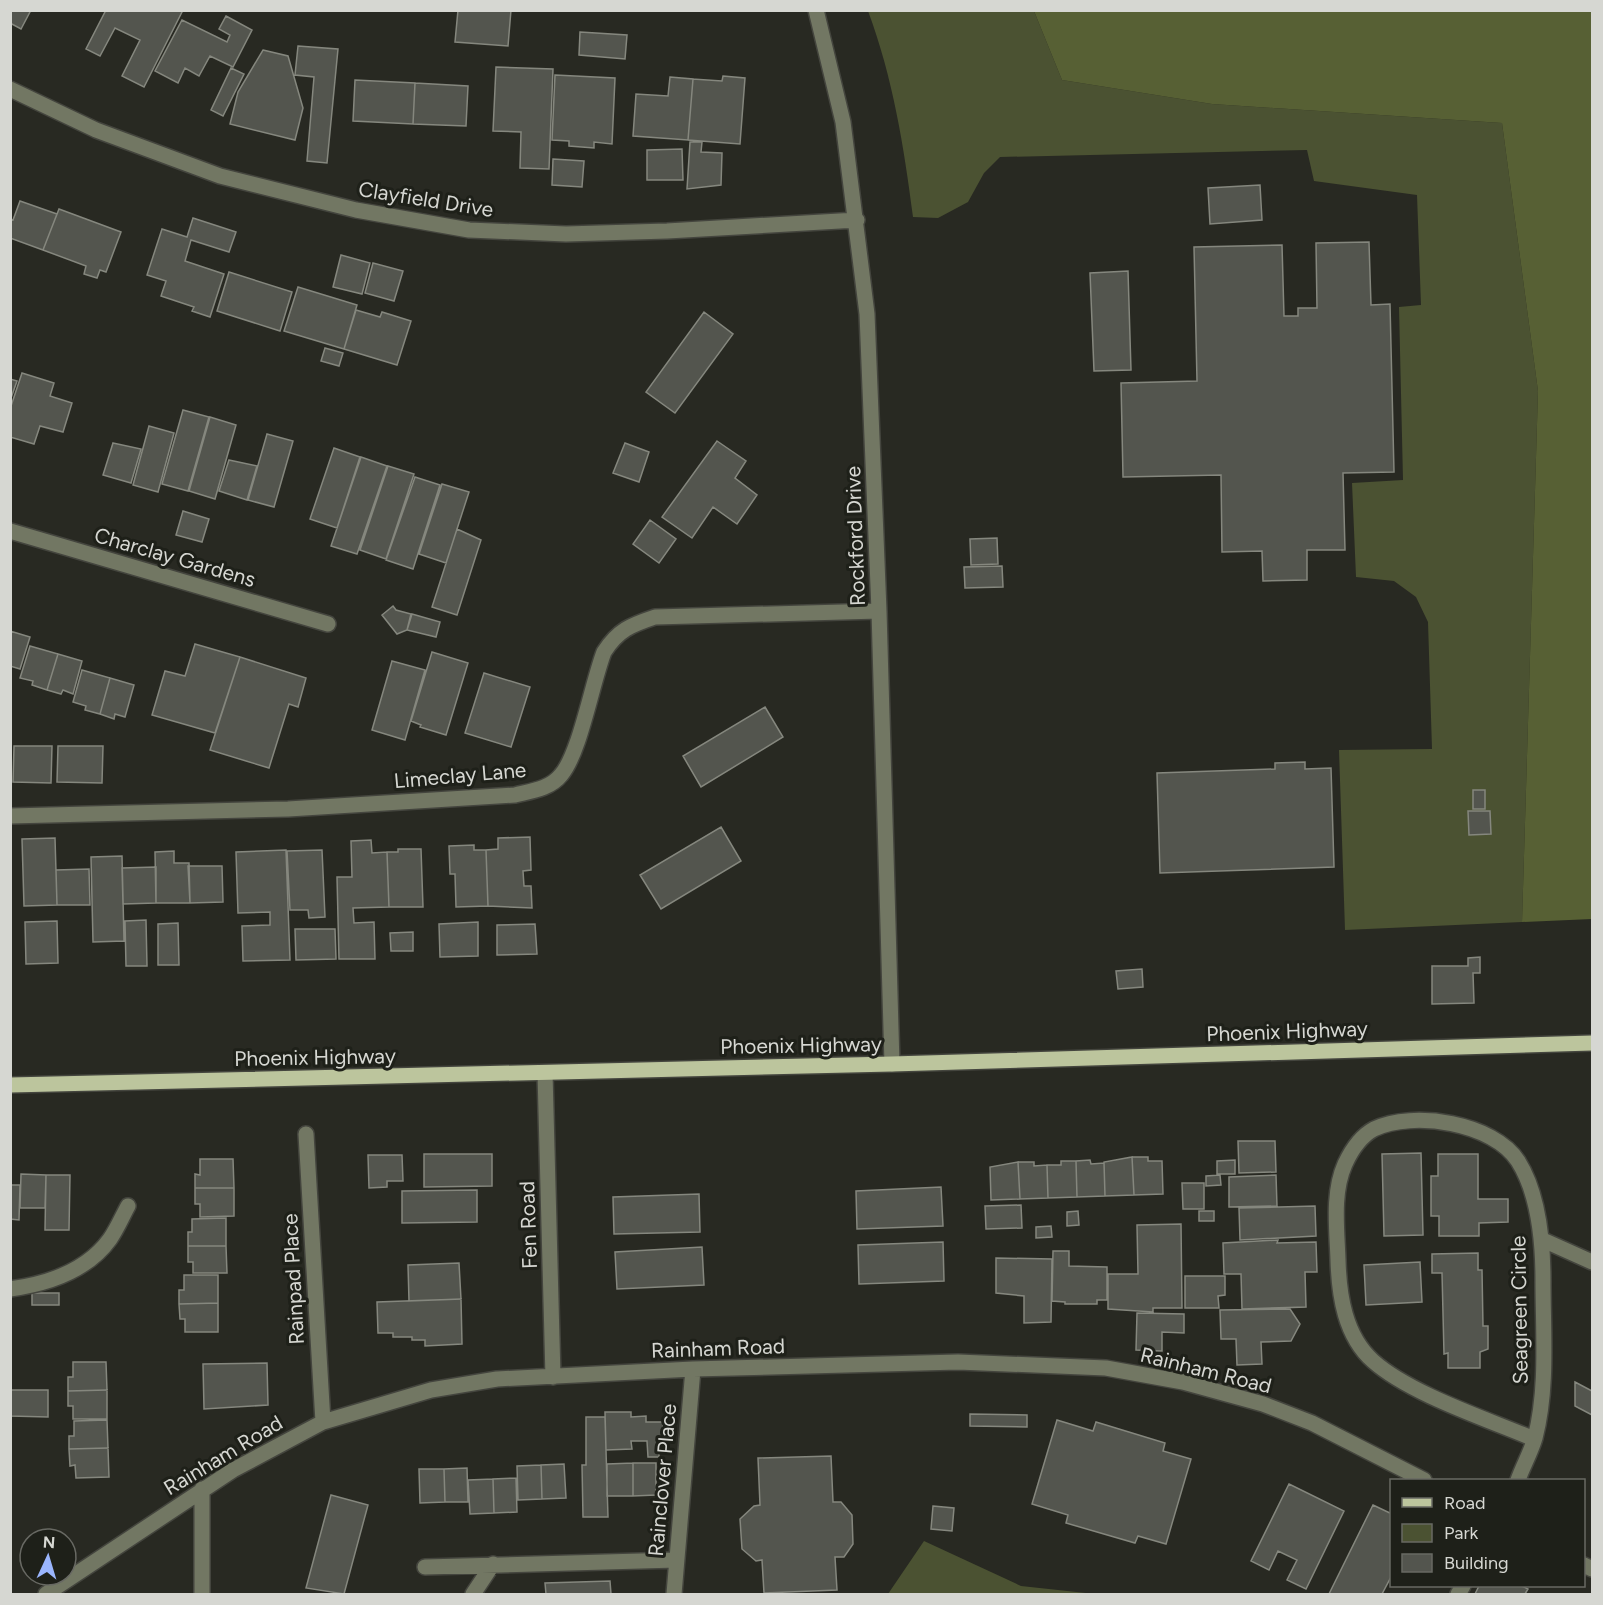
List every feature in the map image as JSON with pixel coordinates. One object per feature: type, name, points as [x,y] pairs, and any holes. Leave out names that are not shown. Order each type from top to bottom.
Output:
[{"type":"main road","name":"Phoenix Highway","points":[[10,1085],[892,1064],[1593,1043]]},
{"type":"street","name":"Rockford Drive","points":[[816,10],[843,122],[867,314],[879,611],[892,1064]]},
{"type":"street","name":"Clayfield Drive","points":[[10,89],[96,130],[220,176],[356,210],[469,230],[566,234],[857,220]]},
{"type":"street","name":"Charclay Gardens","points":[[10,531],[328,624]]},
{"type":"street","name":"Limeclay Lane","points":[[10,816],[288,809],[515,795],[544,788],[560,777],[571,760],[604,652],[614,636],[633,625],[655,617],[879,611]]},
{"type":"street","name":"Fen Road","points":[[545,1073],[554,1377]]},
{"type":"street","name":"Seagreen Circle","points":[[1518,1479],[1534,1439],[1542,1387],[1543,1240],[1529,1187],[1518,1160],[1499,1141],[1470,1127],[1428,1121],[1403,1122],[1374,1129],[1358,1142],[1344,1165],[1336,1203],[1338,1271],[1343,1310],[1354,1339],[1372,1360],[1398,1380],[1534,1439]]},
{"type":"street","name":"Rainpad Place","points":[[306,1134],[323,1422]]},
{"type":"street","points":[[10,1289],[42,1284],[90,1258],[109,1240],[128,1206]]},
{"type":"street","points":[[1543,1240],[1593,1262]]},
{"type":"street","name":"Rainham Road","points":[[46,1594],[202,1489],[323,1422],[431,1390],[497,1379],[693,1369],[958,1362],[1106,1368],[1183,1382],[1263,1404],[1312,1423],[1422,1479]]},
{"type":"street","name":"Rainclover Place","points":[[674,1594],[693,1369]]},
{"type":"street","points":[[202,1489],[202,1594]]},
{"type":"street","points":[[425,1567],[676,1560]]},
{"type":"street","points":[[473,1594],[493,1564]]},
{"type":"green space","points":[[868,11],[1034,11],[1062,80],[1212,104],[1502,123],[1538,391],[1522,922],[1345,930],[1339,750],[1432,749],[1428,622],[1416,597],[1394,581],[1356,577],[1352,483],[1403,480],[1399,307],[1421,305],[1417,195],[1314,181],[1307,150],[1000,157],[984,173],[968,202],[938,218],[913,217],[891,87]]},
{"type":"green space","points":[[1034,11],[1592,11],[1592,919],[1522,922],[1538,391],[1502,123],[1212,104],[1062,80]]},
{"type":"green space","points":[[924,1541],[1021,1586],[1095,1594],[888,1594]]},
{"type":"building","points":[[10,10],[31,10],[21,29],[10,23]]},
{"type":"building","points":[[106,10],[183,10],[144,87],[122,76],[140,40],[115,28],[100,56],[86,49]]},
{"type":"building","points":[[458,10],[511,10],[508,46],[455,42]]},
{"type":"building","points":[[226,16],[252,30],[233,67],[210,56],[199,76],[185,68],[178,83],[155,71],[182,20],[227,42],[230,35],[219,29]]},
{"type":"building","points":[[580,32],[627,35],[625,59],[579,55]]},
{"type":"building","points":[[298,46],[338,49],[327,163],[307,161],[314,77],[295,75]]},
{"type":"building","points":[[263,50],[288,56],[303,108],[295,140],[230,124],[238,92]]},
{"type":"building","points":[[496,67],[553,69],[549,169],[520,168],[521,132],[493,131]]},
{"type":"building","points":[[231,68],[244,74],[223,116],[211,110]]},
{"type":"building","points":[[555,75],[615,78],[612,144],[594,142],[594,148],[569,146],[569,141],[552,140]]},
{"type":"building","points":[[723,76],[745,78],[740,144],[688,140],[693,79],[722,81]]},
{"type":"building","points":[[670,77],[693,79],[688,140],[633,136],[636,94],[668,96]]},
{"type":"building","points":[[355,80],[415,83],[413,124],[353,121]]},
{"type":"building","points":[[415,83],[468,86],[466,126],[413,124]]},
{"type":"building","points":[[690,142],[702,142],[701,152],[722,153],[721,185],[687,189]]},
{"type":"building","points":[[682,149],[683,180],[647,180],[647,150]]},
{"type":"building","points":[[553,159],[584,161],[582,187],[552,185]]},
{"type":"building","points":[[1260,185],[1262,220],[1210,224],[1208,188]]},
{"type":"building","points":[[20,201],[57,214],[43,250],[10,238],[10,219],[13,220]]},
{"type":"building","points":[[59,209],[121,232],[106,272],[100,270],[97,278],[84,274],[86,266],[43,250]]},
{"type":"building","points":[[193,218],[236,232],[229,252],[191,240],[185,261],[224,274],[210,317],[192,311],[194,307],[161,296],[166,281],[147,275],[162,229],[187,237]]},
{"type":"building","points":[[1369,242],[1371,305],[1390,304],[1394,472],[1343,473],[1345,550],[1307,550],[1307,580],[1263,581],[1262,551],[1222,552],[1221,475],[1123,477],[1121,383],[1197,381],[1194,247],[1282,245],[1284,316],[1298,316],[1298,308],[1317,308],[1316,243]]},
{"type":"building","points":[[341,255],[370,263],[362,294],[333,287]]},
{"type":"building","points":[[373,263],[403,271],[394,301],[365,293]]},
{"type":"building","points":[[1128,271],[1131,370],[1094,371],[1090,273]]},
{"type":"building","points":[[229,272],[292,292],[280,331],[217,311]]},
{"type":"building","points":[[298,287],[357,305],[344,349],[284,331]]},
{"type":"building","points":[[356,310],[380,317],[382,312],[411,321],[397,365],[344,349]]},
{"type":"building","points":[[704,312],[733,334],[675,413],[646,392]]},
{"type":"building","points":[[325,348],[343,353],[339,366],[321,361]]},
{"type":"building","points":[[22,373],[54,383],[50,396],[72,403],[63,432],[40,426],[34,444],[10,437],[10,409]]},
{"type":"building","points":[[10,379],[17,381],[10,401]]},
{"type":"building","points":[[183,410],[209,417],[188,491],[162,484]]},
{"type":"building","points":[[210,417],[236,425],[215,499],[189,491]]},
{"type":"building","points":[[149,426],[174,433],[158,492],[133,485]]},
{"type":"building","points":[[267,434],[293,441],[274,507],[248,500]]},
{"type":"building","points":[[717,441],[746,461],[735,478],[757,495],[737,524],[713,507],[692,538],[662,517]]},
{"type":"building","points":[[113,443],[141,449],[131,483],[103,475]]},
{"type":"building","points":[[625,443],[649,452],[639,482],[613,473]]},
{"type":"building","points":[[334,448],[360,457],[337,528],[310,519]]},
{"type":"building","points":[[361,457],[387,466],[357,554],[331,546]]},
{"type":"building","points":[[229,460],[257,466],[247,500],[219,491]]},
{"type":"building","points":[[388,466],[414,474],[386,559],[360,550]]},
{"type":"building","points":[[415,477],[440,485],[413,569],[386,560]]},
{"type":"building","points":[[442,484],[469,492],[446,563],[419,554]]},
{"type":"building","points":[[183,511],[209,519],[202,542],[176,535]]},
{"type":"building","points":[[650,520],[676,539],[659,563],[633,544]]},
{"type":"building","points":[[457,529],[481,540],[457,615],[432,607]]},
{"type":"building","points":[[997,538],[998,564],[971,565],[970,539]]},
{"type":"building","points":[[1002,566],[1003,587],[965,588],[964,567]]},
{"type":"building","points":[[393,606],[396,610],[411,614],[407,630],[397,634],[382,615]]},
{"type":"building","points":[[412,614],[440,622],[436,637],[407,630]]},
{"type":"building","points":[[10,631],[30,637],[20,669],[10,666]]},
{"type":"building","points":[[195,644],[240,657],[215,733],[152,715],[165,671],[185,676]]},
{"type":"building","points":[[30,646],[58,654],[47,690],[32,685],[33,681],[20,678]]},
{"type":"building","points":[[432,652],[468,663],[446,735],[420,727],[421,725],[411,721]]},
{"type":"building","points":[[58,654],[82,661],[73,694],[63,690],[61,694],[47,690]]},
{"type":"building","points":[[240,657],[306,678],[298,707],[289,704],[269,768],[210,750]]},
{"type":"building","points":[[392,661],[425,670],[405,740],[372,730]]},
{"type":"building","points":[[82,670],[110,678],[100,714],[85,710],[86,706],[73,702]]},
{"type":"building","points":[[484,673],[530,687],[511,747],[465,733]]},
{"type":"building","points":[[110,678],[134,685],[125,717],[115,714],[114,719],[100,714]]},
{"type":"building","points":[[765,707],[783,737],[701,787],[683,756]]},
{"type":"building","points":[[14,746],[52,746],[51,783],[13,782]]},
{"type":"building","points":[[58,746],[103,746],[102,783],[57,782]]},
{"type":"building","points":[[1305,762],[1305,769],[1331,768],[1334,867],[1160,873],[1157,773],[1275,769],[1275,763]]},
{"type":"building","points":[[1473,790],[1485,790],[1485,809],[1473,809]]},
{"type":"building","points":[[1468,811],[1490,811],[1491,834],[1469,835]]},
{"type":"building","points":[[721,827],[741,861],[661,909],[640,875]]},
{"type":"building","points":[[530,837],[531,870],[523,871],[524,886],[531,886],[532,908],[488,906],[486,850],[498,849],[498,838]]},
{"type":"building","points":[[55,838],[57,905],[24,906],[22,839]]},
{"type":"building","points":[[371,840],[372,853],[387,852],[389,907],[353,908],[354,923],[374,922],[375,959],[339,959],[337,877],[352,877],[351,841]]},
{"type":"building","points":[[474,845],[474,850],[486,850],[488,906],[456,907],[455,874],[450,874],[449,846]]},
{"type":"building","points":[[398,849],[421,849],[423,907],[389,907],[387,852],[398,852]]},
{"type":"building","points":[[286,850],[290,960],[243,961],[242,926],[270,925],[270,912],[238,913],[236,852]]},
{"type":"building","points":[[322,850],[325,917],[309,918],[308,910],[290,910],[287,851]]},
{"type":"building","points":[[174,851],[174,863],[189,863],[190,903],[156,903],[155,852]]},
{"type":"building","points":[[122,856],[124,941],[93,942],[91,857]]},
{"type":"building","points":[[188,866],[222,866],[223,902],[190,903]]},
{"type":"building","points":[[156,867],[156,903],[123,904],[122,868]]},
{"type":"building","points":[[89,869],[90,905],[57,905],[56,870]]},
{"type":"building","points":[[146,920],[147,966],[126,966],[125,921]]},
{"type":"building","points":[[57,921],[58,963],[26,964],[25,922]]},
{"type":"building","points":[[478,922],[478,956],[440,957],[439,924]]},
{"type":"building","points":[[178,923],[179,965],[158,965],[158,924]]},
{"type":"building","points":[[535,924],[537,954],[497,955],[497,925]]},
{"type":"building","points":[[295,929],[335,929],[336,959],[296,960]]},
{"type":"building","points":[[413,932],[413,951],[391,951],[390,933]]},
{"type":"building","points":[[1480,957],[1480,973],[1473,973],[1474,1003],[1432,1004],[1432,966],[1468,966],[1468,958]]},
{"type":"building","points":[[1142,969],[1143,987],[1118,989],[1116,971]]},
{"type":"building","points":[[1238,1141],[1275,1141],[1276,1172],[1239,1173]]},
{"type":"building","points":[[1421,1153],[1423,1235],[1384,1236],[1382,1154]]},
{"type":"building","points":[[424,1154],[492,1154],[492,1186],[424,1187]]},
{"type":"building","points":[[1438,1154],[1478,1154],[1478,1199],[1508,1199],[1508,1222],[1479,1223],[1479,1236],[1439,1236],[1439,1216],[1431,1216],[1431,1176],[1438,1176]]},
{"type":"building","points":[[368,1155],[402,1155],[403,1181],[387,1181],[387,1187],[369,1188]]},
{"type":"building","points":[[1132,1157],[1148,1157],[1148,1161],[1162,1161],[1163,1194],[1134,1195]]},
{"type":"building","points":[[1132,1157],[1134,1195],[1105,1196],[1104,1162]]},
{"type":"building","points":[[200,1159],[233,1159],[234,1188],[195,1188],[195,1174],[200,1175]]},
{"type":"building","points":[[1090,1160],[1091,1164],[1104,1163],[1105,1196],[1077,1197],[1076,1161]]},
{"type":"building","points":[[1235,1160],[1235,1174],[1217,1174],[1217,1161]]},
{"type":"building","points":[[1061,1161],[1076,1161],[1077,1197],[1048,1198],[1047,1165],[1061,1165]]},
{"type":"building","points":[[1018,1162],[1020,1199],[991,1200],[990,1167]]},
{"type":"building","points":[[1018,1162],[1034,1162],[1034,1166],[1047,1165],[1048,1198],[1020,1199]]},
{"type":"building","points":[[21,1174],[46,1175],[45,1208],[20,1208]]},
{"type":"building","points":[[46,1175],[70,1175],[69,1230],[45,1230]]},
{"type":"building","points":[[1220,1175],[1221,1185],[1206,1186],[1206,1176]]},
{"type":"building","points":[[1276,1175],[1277,1206],[1229,1207],[1229,1177]]},
{"type":"building","points":[[1182,1183],[1204,1183],[1204,1209],[1183,1209]]},
{"type":"building","points":[[10,1185],[20,1185],[19,1220],[10,1219]]},
{"type":"building","points":[[941,1187],[943,1226],[857,1229],[856,1191]]},
{"type":"building","points":[[195,1188],[234,1188],[234,1216],[200,1217],[200,1204],[195,1204]]},
{"type":"building","points":[[477,1190],[477,1222],[402,1223],[402,1191]]},
{"type":"building","points":[[699,1194],[700,1232],[614,1234],[613,1197]]},
{"type":"building","points":[[1021,1205],[1022,1228],[986,1229],[985,1206]]},
{"type":"building","points":[[1315,1206],[1316,1236],[1240,1240],[1239,1208]]},
{"type":"building","points":[[1078,1211],[1079,1225],[1067,1226],[1067,1212]]},
{"type":"building","points":[[1199,1211],[1214,1211],[1214,1221],[1199,1221]]},
{"type":"building","points":[[226,1218],[226,1246],[188,1246],[188,1232],[192,1232],[192,1219]]},
{"type":"building","points":[[1181,1224],[1182,1308],[1153,1308],[1153,1312],[1108,1309],[1108,1274],[1138,1274],[1137,1225]]},
{"type":"building","points":[[1051,1226],[1052,1237],[1036,1238],[1036,1227]]},
{"type":"building","points":[[1278,1240],[1277,1243],[1316,1242],[1317,1272],[1305,1272],[1306,1307],[1242,1309],[1241,1274],[1224,1274],[1223,1243]]},
{"type":"building","points":[[943,1242],[944,1281],[859,1284],[858,1245]]},
{"type":"building","points":[[188,1246],[226,1246],[227,1273],[193,1273],[193,1262],[188,1262]]},
{"type":"building","points":[[702,1247],[704,1285],[617,1289],[615,1252]]},
{"type":"building","points":[[1053,1251],[1069,1251],[1069,1266],[1107,1267],[1107,1300],[1097,1300],[1097,1304],[1065,1304],[1065,1302],[1052,1301]]},
{"type":"building","points":[[1478,1253],[1478,1270],[1482,1270],[1483,1326],[1488,1326],[1488,1349],[1480,1352],[1480,1368],[1448,1368],[1448,1353],[1444,1354],[1442,1273],[1432,1273],[1432,1254]]},
{"type":"building","points":[[996,1258],[1052,1259],[1051,1322],[1024,1323],[1024,1296],[996,1293]]},
{"type":"building","points":[[1420,1262],[1422,1302],[1366,1305],[1364,1265]]},
{"type":"building","points":[[459,1263],[461,1299],[409,1301],[408,1265]]},
{"type":"building","points":[[184,1275],[218,1275],[218,1303],[179,1304],[179,1290],[184,1290]]},
{"type":"building","points":[[1185,1276],[1225,1276],[1225,1295],[1218,1296],[1219,1308],[1185,1308]]},
{"type":"building","points":[[32,1293],[59,1293],[59,1305],[32,1305]]},
{"type":"building","points":[[461,1299],[462,1344],[425,1346],[425,1340],[393,1337],[393,1333],[378,1333],[377,1302]]},
{"type":"building","points":[[218,1303],[218,1332],[185,1332],[185,1319],[180,1319],[179,1304]]},
{"type":"building","points":[[1290,1309],[1300,1324],[1291,1341],[1261,1342],[1262,1364],[1237,1365],[1236,1339],[1221,1339],[1220,1310]]},
{"type":"building","points":[[1137,1313],[1184,1314],[1184,1333],[1162,1332],[1162,1351],[1136,1350]]},
{"type":"building","points":[[73,1362],[106,1362],[107,1390],[68,1391],[68,1377],[73,1377]]},
{"type":"building","points":[[267,1363],[268,1405],[204,1409],[203,1364]]},
{"type":"building","points":[[1575,1382],[1592,1391],[1592,1415],[1575,1406]]},
{"type":"building","points":[[10,1390],[48,1390],[48,1417],[10,1416]]},
{"type":"building","points":[[107,1390],[107,1419],[73,1419],[73,1406],[68,1406],[68,1391]]},
{"type":"building","points":[[605,1412],[631,1412],[631,1417],[646,1416],[646,1422],[663,1422],[663,1440],[659,1440],[659,1457],[648,1457],[647,1441],[631,1441],[632,1449],[606,1450]]},
{"type":"building","points":[[970,1414],[1027,1415],[1027,1427],[970,1426]]},
{"type":"building","points":[[586,1417],[605,1417],[608,1517],[583,1517],[582,1465],[586,1465]]},
{"type":"building","points":[[107,1420],[108,1448],[69,1449],[69,1436],[74,1436],[74,1421]]},
{"type":"building","points":[[1057,1420],[1093,1431],[1096,1422],[1165,1443],[1163,1451],[1191,1459],[1166,1544],[1138,1536],[1135,1543],[1066,1523],[1068,1515],[1032,1504]]},
{"type":"building","points":[[108,1448],[109,1477],[76,1478],[75,1465],[70,1466],[69,1449]]},
{"type":"building","points":[[831,1456],[833,1502],[841,1502],[852,1515],[853,1544],[844,1557],[835,1557],[837,1590],[764,1593],[762,1560],[756,1561],[742,1549],[740,1519],[754,1506],[760,1505],[758,1458]]},
{"type":"building","points":[[633,1463],[656,1463],[656,1495],[633,1496]]},
{"type":"building","points":[[633,1463],[633,1496],[607,1496],[607,1464]]},
{"type":"building","points":[[564,1464],[566,1498],[542,1499],[541,1465]]},
{"type":"building","points":[[541,1465],[542,1499],[518,1500],[517,1466]]},
{"type":"building","points":[[467,1468],[468,1502],[445,1502],[444,1469]]},
{"type":"building","points":[[419,1469],[444,1469],[445,1502],[420,1503]]},
{"type":"building","points":[[516,1478],[517,1512],[494,1513],[493,1479]]},
{"type":"building","points":[[493,1479],[494,1513],[470,1514],[468,1480]]},
{"type":"building","points":[[1289,1484],[1344,1511],[1306,1589],[1287,1580],[1297,1560],[1278,1551],[1269,1570],[1251,1561]]},
{"type":"building","points":[[331,1495],[368,1505],[344,1594],[306,1588]]},
{"type":"building","points":[[1373,1505],[1390,1513],[1390,1579],[1382,1594],[1329,1594]]},
{"type":"building","points":[[933,1506],[954,1508],[952,1531],[931,1529]]},
{"type":"building","points":[[610,1581],[611,1594],[546,1594],[545,1583]]},
{"type":"building","points":[[1478,1587],[1524,1587],[1528,1589],[1525,1594],[1475,1594]]}]
